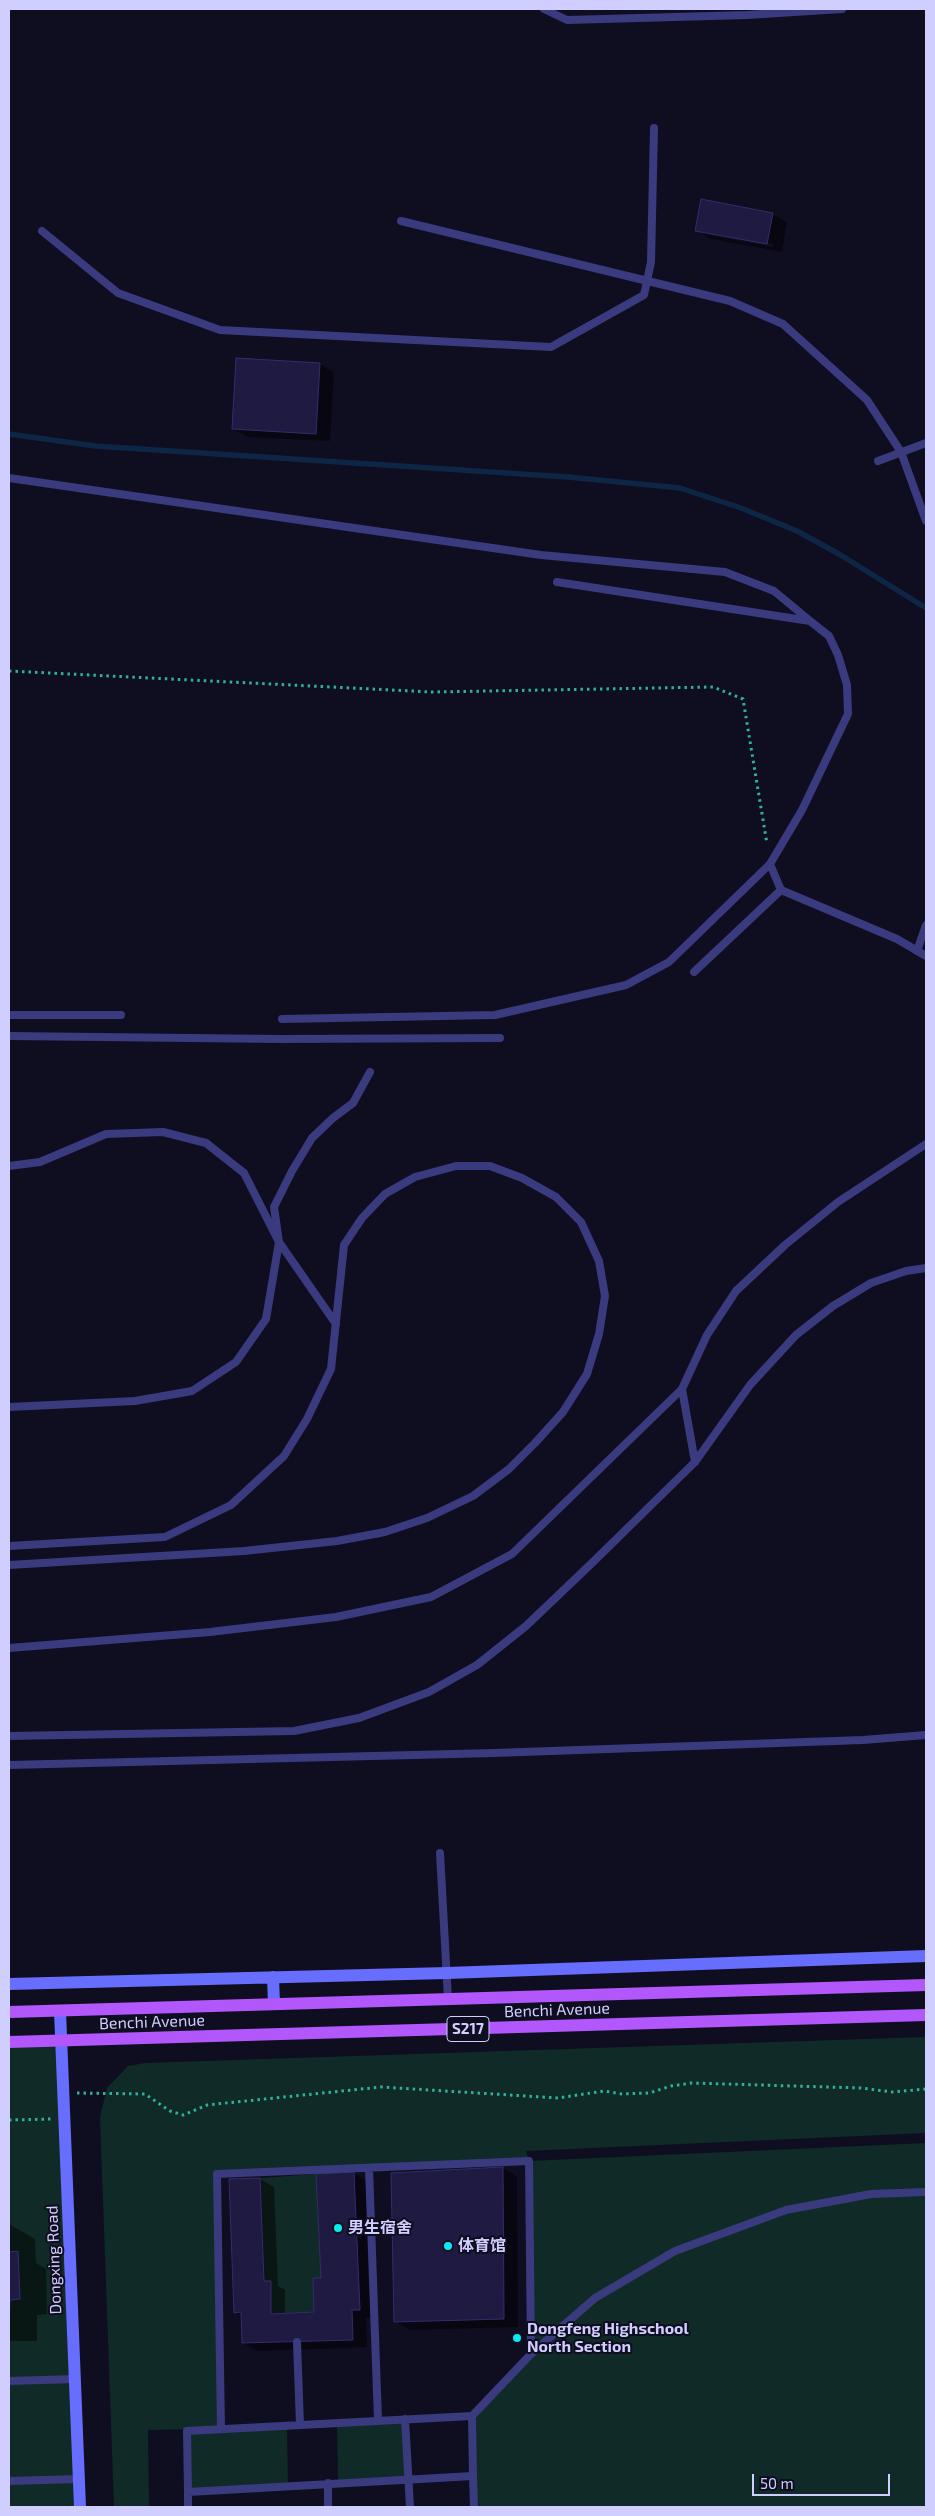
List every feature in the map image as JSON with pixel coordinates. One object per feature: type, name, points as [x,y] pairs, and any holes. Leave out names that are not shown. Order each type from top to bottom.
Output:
[{"type":"main road","name":"Benchi Avenue","points":[[9,2012],[926,1985]]},
{"type":"main road","name":"Benchi Avenue","points":[[9,2042],[926,2015]]},
{"type":"street","points":[[9,1984],[447,1973],[926,1956]]},
{"type":"street","points":[[273,1978],[274,2004]]},
{"type":"street","name":"Dongxing Road","points":[[60,2011],[80,2507]]},
{"type":"lane","points":[[544,9],[566,20],[747,15],[842,9]]},
{"type":"lane","points":[[741,9],[747,15]]},
{"type":"lane","points":[[42,231],[118,294],[220,330],[551,347],[644,295],[651,262],[654,128]]},
{"type":"lane","points":[[400,221],[730,301],[783,324],[867,400],[901,452],[926,521]]},
{"type":"lane","points":[[878,461],[926,443]]},
{"type":"lane","points":[[9,478],[541,555],[725,572],[774,591],[828,636],[838,655],[848,685],[848,714],[802,810],[770,864],[670,962],[626,985],[495,1016],[282,1019]]},
{"type":"lane","points":[[557,582],[810,621]]},
{"type":"lane","points":[[770,864],[782,890],[897,939],[926,956]]},
{"type":"lane","points":[[694,972],[782,890]]},
{"type":"lane","points":[[917,951],[926,926]]},
{"type":"lane","points":[[9,1015],[121,1015]]},
{"type":"lane","points":[[9,1036],[280,1040],[500,1038]]},
{"type":"lane","points":[[9,1407],[136,1401],[192,1391],[236,1362],[266,1319],[279,1242],[274,1208],[292,1171],[312,1138],[333,1118],[353,1103],[370,1072]]},
{"type":"lane","points":[[9,1166],[40,1162],[106,1134],[163,1132],[206,1143],[244,1173],[279,1242],[336,1324]]},
{"type":"lane","points":[[9,1648],[210,1632],[336,1617],[431,1597],[512,1554],[682,1389],[707,1335],[736,1291],[785,1245],[838,1202],[926,1144]]},
{"type":"lane","points":[[9,1546],[165,1537],[231,1505],[284,1456],[307,1419],[331,1369],[344,1245],[362,1218],[385,1194],[408,1181],[456,1166],[490,1166],[522,1178],[556,1197],[581,1222],[599,1261],[605,1296],[599,1334],[587,1374],[563,1412],[509,1469],[473,1496],[427,1518],[385,1532],[309,1544],[244,1551],[9,1565]]},
{"type":"lane","points":[[9,1736],[294,1731],[360,1718],[429,1692],[476,1665],[526,1626],[695,1462],[750,1385],[796,1334],[833,1306],[871,1283],[906,1271],[926,1268]]},
{"type":"lane","points":[[682,1389],[695,1462]]},
{"type":"lane","points":[[9,1765],[494,1753],[863,1740],[926,1734]]},
{"type":"lane","points":[[440,1852],[448,1999]]},
{"type":"lane","points":[[221,2429],[217,2174],[529,2162],[532,2354]]},
{"type":"lane","points":[[369,2168],[378,2420]]},
{"type":"lane","points":[[188,2507],[187,2431],[472,2416],[532,2354],[595,2298],[675,2251],[786,2210],[871,2194],[926,2192]]},
{"type":"lane","points":[[297,2342],[300,2425]]},
{"type":"lane","points":[[9,2381],[75,2379]]},
{"type":"lane","points":[[472,2416],[474,2507]]},
{"type":"lane","points":[[405,2419],[410,2507]]},
{"type":"lane","points":[[188,2492],[473,2476]]},
{"type":"lane","points":[[9,2481],[78,2479]]},
{"type":"lane","points":[[328,2483],[328,2507]]},
{"type":"path","points":[[9,671],[432,692],[713,687],[743,699],[770,864]]},
{"type":"path","points":[[64,2093],[145,2094],[170,2111],[183,2115],[207,2105],[381,2087],[558,2098],[604,2091],[622,2094],[649,2093],[671,2086],[692,2083],[861,2088],[892,2092],[926,2089]]},
{"type":"path","points":[[9,2120],[65,2118]]},
{"type":"green space","name":"Dongfeng Highschool North Section","points":[[926,2037],[926,2133],[526,2151],[529,2161],[926,2143],[926,2507],[474,2507],[472,2416],[531,2354],[529,2162],[217,2174],[221,2429],[287,2426],[288,2486],[188,2492],[187,2431],[199,2429],[148,2430],[149,2507],[114,2507],[100,2117],[107,2088],[128,2066],[145,2063]]},
{"type":"green space","points":[[62,2041],[80,2507],[9,2507],[9,2042]]},
{"type":"green space","points":[[316,2174],[321,2278],[313,2278],[314,2312],[271,2314],[271,2281],[264,2281],[260,2178]]},
{"type":"green space","points":[[405,2419],[408,2479],[338,2483],[337,2423]]},
{"type":"building","points":[[701,199],[773,213],[767,244],[695,231]]},
{"type":"building","points":[[236,358],[320,363],[316,434],[232,429]]},
{"type":"building","name":"体育馆","points":[[503,2167],[504,2319],[394,2322],[391,2173]]},
{"type":"building","name":"男生宿舍","points":[[354,2172],[360,2310],[352,2310],[353,2340],[242,2343],[241,2312],[234,2313],[229,2179],[260,2178],[264,2281],[271,2281],[271,2314],[314,2312],[313,2278],[321,2278],[316,2174]]},
{"type":"building","points":[[18,2251],[20,2299],[10,2300],[9,2325],[9,2252]]},
{"type":"waterway","points":[[9,434],[95,446],[568,477],[680,488],[741,508],[797,531],[839,554],[926,608]]},
{"type":"place","name":"男生宿舍","points":[[338,2228]]},
{"type":"place","name":"体育馆","points":[[448,2246]]},
{"type":"place","name":"Dongfeng Highschool North Section","points":[[517,2338]]}]
